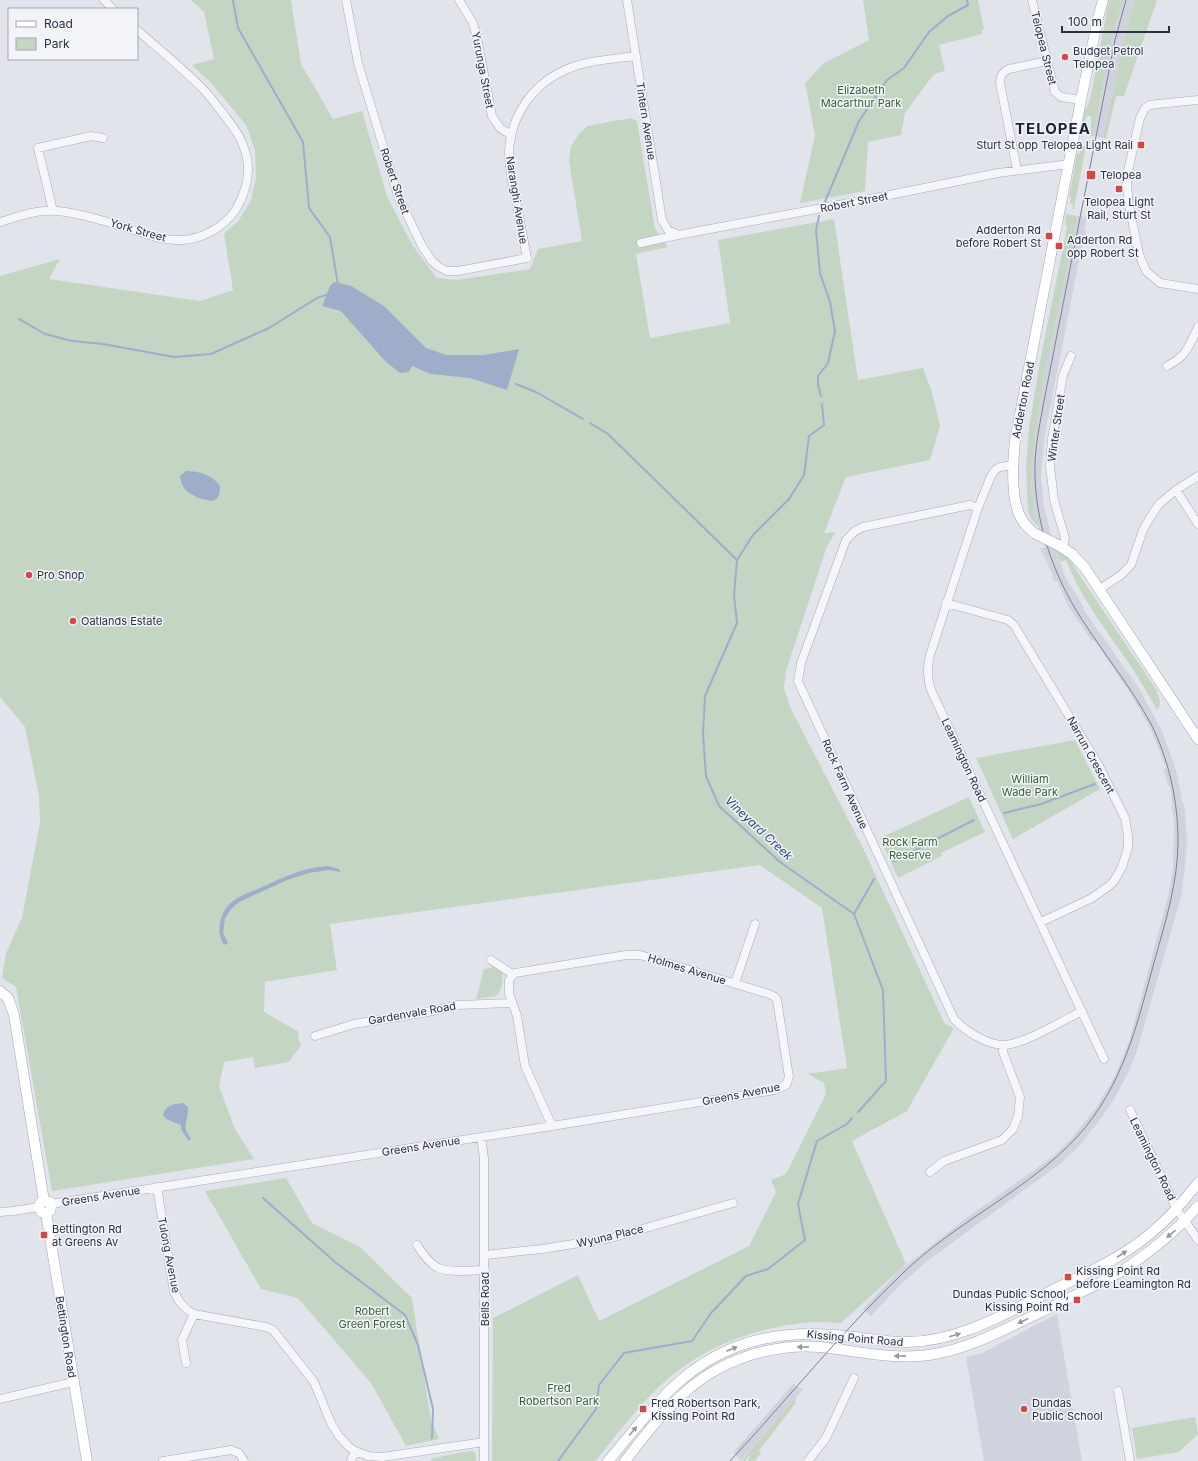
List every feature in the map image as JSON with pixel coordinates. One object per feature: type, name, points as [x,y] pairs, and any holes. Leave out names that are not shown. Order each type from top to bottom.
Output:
[{"type":"main road","name":"Adderton Road","points":[[1103,0],[1081,100],[1018,420],[1013,465],[1017,508],[1022,521],[1034,533],[1060,546],[1079,560],[1100,589],[1198,740]]},
{"type":"main road","name":"Bettington Road","points":[[0,991],[8,998],[14,1015],[36,1159],[45,1206],[86,1461]]},
{"type":"main road","name":"Kissing Point Road","points":[[608,1461],[655,1405],[674,1385],[708,1361],[732,1349],[766,1338],[798,1334],[832,1334],[896,1342],[925,1341],[954,1336],[983,1324],[1110,1261],[1151,1233],[1198,1183]]},
{"type":"main road","name":"Kissing Point Road","points":[[625,1461],[665,1412],[682,1394],[712,1372],[735,1361],[760,1352],[800,1347],[824,1348],[900,1357],[929,1355],[968,1346],[993,1336],[1122,1271],[1156,1247],[1186,1221],[1198,1206]]},
{"type":"street","points":[[104,0],[113,8]]},
{"type":"street","name":"Robert Street","points":[[346,0],[358,63],[398,196],[422,246],[432,261],[447,271],[458,271],[527,258]]},
{"type":"street","name":"Yurunga Street","points":[[459,0],[473,24],[475,31],[492,116],[500,128],[511,135]]},
{"type":"street","name":"Tintern Avenue","points":[[627,0],[662,220],[668,230],[678,235]]},
{"type":"street","name":"Telopea Street","points":[[1032,0],[1053,87],[1058,95],[1065,98],[1081,100]]},
{"type":"street","name":"York Street","points":[[0,222],[36,212],[52,211],[107,221],[160,238],[180,240],[199,237],[217,228],[234,213],[244,195],[248,176],[248,166],[244,145],[236,131],[204,90],[138,31]]},
{"type":"street","name":"Naranghi Avenue","points":[[527,258],[510,171],[509,154],[511,135],[516,118],[527,100],[540,85],[553,76],[570,68],[585,64],[636,56]]},
{"type":"street","points":[[1017,170],[1000,83],[1001,76],[1005,70],[1047,61]]},
{"type":"street","points":[[1198,100],[1150,105],[1145,108],[1140,118],[1128,171],[1127,184],[1129,205],[1139,254],[1146,271],[1160,283],[1198,289]]},
{"type":"street","points":[[52,211],[38,148],[92,136],[104,138]]},
{"type":"street","name":"Robert Street","points":[[641,243],[1017,170],[1069,164]]},
{"type":"street","points":[[1167,366],[1178,361],[1184,355],[1198,327]]},
{"type":"street","name":"Winter Street","points":[[1060,546],[1065,538],[1054,500],[1050,466],[1052,439],[1063,374],[1071,356]]},
{"type":"street","name":"Leamington Road","points":[[1013,465],[1000,467],[993,472],[978,508],[929,660],[926,672],[927,679],[1104,1059]]},
{"type":"street","points":[[1100,589],[1121,575],[1131,565],[1143,530],[1160,504],[1176,490],[1198,476]]},
{"type":"street","points":[[1176,490],[1198,524]]},
{"type":"street","name":"Rock Farm Avenue","points":[[978,508],[970,506],[863,527],[855,531],[846,540],[800,663],[798,681],[954,1019],[970,1033],[1003,1045]]},
{"type":"street","name":"Narrun Crescent","points":[[946,604],[1008,620],[1013,623],[1098,764],[1127,824],[1128,848],[1122,867],[1114,881],[1098,894],[1041,922]]},
{"type":"street","points":[[735,983],[755,924]]},
{"type":"street","name":"Holmes Avenue","points":[[512,974],[633,954],[647,956],[772,995],[777,1000],[789,1072],[788,1081]]},
{"type":"street","points":[[491,960],[512,974],[508,983],[509,993],[511,1003],[517,1016],[525,1066],[552,1126]]},
{"type":"street","name":"Gardenvale Road","points":[[314,1036],[354,1024],[428,1012],[458,1005],[511,1003]]},
{"type":"street","points":[[930,1172],[944,1161],[1002,1140],[1013,1129],[1018,1116],[1020,1098],[1003,1052],[1003,1045],[1028,1038],[1082,1011]]},
{"type":"street","name":"Greens Avenue","points":[[0,1212],[13,1212],[157,1187],[775,1090],[784,1087],[788,1081]]},
{"type":"street","name":"Leamington Road","points":[[1130,1110],[1176,1208],[1198,1240]]},
{"type":"street","name":"Bells Road","points":[[481,1137],[484,1158],[485,1255],[484,1461]]},
{"type":"street","name":"Tulong Avenue","points":[[157,1187],[174,1292],[182,1306],[194,1314]]},
{"type":"street","name":"Wyuna Place","points":[[485,1255],[542,1249],[611,1238],[733,1203]]},
{"type":"street","points":[[417,1245],[428,1260],[438,1268],[450,1270],[485,1270]]},
{"type":"street","points":[[186,1363],[182,1340],[194,1314],[266,1326],[273,1330],[314,1382],[331,1423],[339,1436],[355,1451],[368,1456],[382,1457],[484,1442]]},
{"type":"street","points":[[808,1461],[822,1444],[838,1414],[854,1378]]},
{"type":"street","points":[[0,1399],[74,1382]]},
{"type":"street","points":[[1118,1391],[1130,1461]]},
{"type":"street","points":[[163,1461],[231,1450],[239,1453],[244,1461]]},
{"type":"street","points":[[351,1461],[355,1451]]},
{"type":"shaded area","points":[[1123,0],[1134,0],[1103,138],[1093,136],[1113,33]]},
{"type":"shaded area","points":[[1078,216],[1087,217],[1084,230],[1087,231],[1081,250],[1045,434],[1041,476],[1044,507],[1055,550],[1066,578],[1084,608],[1083,609],[1140,690],[1161,729],[1173,761],[1178,778],[1182,803],[1184,803],[1187,838],[1181,897],[1136,1054],[1113,1101],[1099,1121],[1077,1148],[1061,1163],[926,1262],[900,1285],[871,1316],[863,1309],[899,1271],[965,1219],[1051,1158],[1070,1140],[1096,1108],[1114,1078],[1129,1042],[1168,897],[1173,869],[1174,824],[1170,786],[1168,786],[1164,769],[1166,768],[1152,732],[1134,699],[1094,640],[1092,641],[1069,608],[1057,581],[1054,581],[1052,578],[1053,576],[1040,548],[1045,548],[1034,513],[1033,498],[1031,498],[1033,453],[1044,377]]},
{"type":"shaded area","name":"Dundas Public School","points":[[1057,1314],[1082,1461],[984,1461],[966,1357],[982,1353]]},
{"type":"shaded area","points":[[793,1384],[803,1389],[741,1461],[733,1453]]},
{"type":"green space","name":"Fred Robertson Park","points":[[191,0],[291,0],[301,64],[333,119],[362,111],[387,196],[413,246],[437,278],[456,280],[530,269],[538,249],[582,241],[569,161],[571,146],[579,134],[587,126],[631,118],[637,121],[655,229],[668,247],[636,254],[650,338],[730,323],[718,240],[834,219],[858,380],[923,368],[932,392],[940,426],[930,460],[846,477],[824,533],[836,532],[827,546],[786,671],[784,688],[790,707],[862,846],[945,1024],[954,1028],[907,1111],[852,1141],[906,1264],[841,1323],[811,1322],[771,1328],[732,1340],[696,1359],[679,1370],[654,1392],[636,1411],[595,1461],[492,1461],[493,1318],[578,1275],[599,1321],[749,1246],[776,1192],[771,1180],[786,1174],[826,1094],[824,1083],[808,1074],[847,1068],[822,908],[760,865],[330,924],[337,970],[265,982],[264,1012],[299,1032],[298,1039],[301,1045],[289,1062],[255,1068],[253,1057],[224,1062],[219,1086],[235,1129],[254,1159],[52,1191],[16,987],[2,978],[6,953],[22,918],[40,822],[39,796],[25,727],[0,697],[0,276],[60,259],[49,279],[200,301],[233,290],[224,234],[239,220],[251,200],[256,177],[255,150],[246,125],[211,83],[192,65],[214,59],[204,12]]},
{"type":"green space","name":"Elizabeth Macarthur Park","points":[[863,0],[978,0],[984,29],[982,30],[982,34],[939,45],[945,71],[934,74],[905,113],[901,135],[868,142],[865,191],[800,203],[815,135],[805,83],[824,63],[869,40]]},
{"type":"green space","points":[[1109,0],[1123,0],[1113,33],[1093,136],[1091,136],[1091,116],[1087,116],[1081,128],[1085,110],[1090,100]]},
{"type":"green space","points":[[1134,0],[1157,0],[1124,96],[1116,96],[1106,138],[1103,138],[1124,40]]},
{"type":"green space","points":[[1081,145],[1086,146],[1074,209],[1072,209],[1073,204],[1070,203],[1071,197],[1069,197],[1077,153],[1079,154]]},
{"type":"green space","points":[[1066,214],[1078,216],[1044,377],[1033,453],[1031,498],[1033,498],[1034,513],[1039,527],[1033,521],[1028,511],[1026,466],[1029,428],[1040,361],[1067,228],[1065,224]]},
{"type":"green space","points":[[1055,550],[1066,556],[1071,562],[1156,689],[1160,702],[1159,708],[1156,709],[1146,690],[1085,599],[1066,560],[1060,562]]},
{"type":"green space","name":"William Wade Park","points":[[1075,740],[1100,789],[1013,839],[976,758]]},
{"type":"green space","name":"Rock Farm Reserve","points":[[969,797],[985,832],[941,853],[942,856],[898,878],[880,838]]},
{"type":"green space","points":[[494,967],[502,971],[500,990],[496,996],[476,999],[484,969]]},
{"type":"green space","name":"Robert Green Forest","points":[[286,1178],[312,1223],[360,1247],[412,1298],[431,1420],[439,1439],[406,1446],[371,1383],[298,1298],[261,1289],[205,1191]]},
{"type":"green space","points":[[796,1396],[795,1404],[759,1451],[761,1453],[755,1461],[747,1461],[750,1457],[749,1456],[745,1461],[742,1461]]},
{"type":"green space","points":[[1195,1417],[1198,1434],[1179,1452],[1137,1459],[1132,1428]]},
{"type":"green space","points":[[473,1451],[476,1455],[476,1461],[432,1461],[430,1459],[463,1452]]},
{"type":"water","points":[[334,282],[351,286],[384,306],[426,348],[446,355],[484,355],[519,349],[507,390],[470,378],[431,374],[412,366],[409,372],[400,373],[385,361],[341,311],[322,306],[330,286]]},
{"type":"water","points":[[186,471],[205,474],[217,482],[220,488],[217,499],[212,501],[195,496],[188,492],[183,485],[180,476]]},
{"type":"water","points":[[328,866],[339,869],[340,872],[329,870],[309,873],[287,880],[239,902],[232,908],[225,918],[223,933],[228,943],[224,945],[221,940],[219,928],[220,922],[225,910],[233,901],[300,871]]},
{"type":"water","points":[[183,1103],[188,1107],[185,1127],[191,1138],[189,1141],[181,1129],[181,1125],[166,1119],[163,1115],[168,1107]]},
{"type":"waterway","points":[[233,0],[238,28],[303,142],[309,208],[330,237],[338,285]]},
{"type":"waterway","name":"Vineyard Creek","points":[[824,204],[859,121],[887,80],[904,68],[929,32],[948,16],[968,5],[967,0]]},
{"type":"waterway","name":"Vineyard Creek","points":[[819,216],[816,230],[820,273],[830,302],[835,331],[828,363],[818,376],[818,385],[821,396]]},
{"type":"waterway","points":[[19,319],[45,334],[72,341],[103,344],[174,357],[211,354],[269,328],[317,298],[329,294]]},
{"type":"waterway","points":[[516,384],[536,392],[583,419]]},
{"type":"waterway","name":"Vineyard Creek","points":[[822,404],[824,425],[809,436],[804,475],[789,499],[753,535],[737,560],[734,595],[737,623],[705,696],[703,734],[706,776],[719,806],[780,862],[854,914],[883,990],[886,1081],[858,1112]]},
{"type":"waterway","points":[[590,423],[608,434],[737,560]]},
{"type":"waterway","points":[[1004,813],[1041,804],[1095,784]]},
{"type":"waterway","points":[[894,861],[974,820]]},
{"type":"waterway","points":[[854,914],[874,879]]},
{"type":"waterway","name":"Vineyard Creek","points":[[558,1461],[596,1409],[599,1385],[624,1353],[692,1341],[711,1313],[746,1276],[768,1269],[805,1240],[798,1204],[817,1141],[847,1124],[852,1118]]},
{"type":"waterway","points":[[263,1198],[335,1262],[405,1315],[418,1345],[433,1409],[432,1438]]},
{"type":"tram line","points":[[730,1461],[836,1342],[902,1274],[944,1239],[1036,1174],[1058,1156],[1077,1137],[1093,1117],[1118,1075],[1135,1030],[1163,930],[1174,886],[1178,841],[1178,826],[1174,796],[1167,766],[1163,752],[1151,724],[1143,710],[1081,618],[1063,585],[1048,550],[1043,531],[1036,494],[1035,475],[1038,432],[1115,40],[1126,0]]},
{"type":"place","name":"Budget Petrol Telopea","points":[[1065,57]]},
{"type":"place","name":"Sturt St opp Telopea Light Rail","points":[[1141,145]]},
{"type":"place","name":"Telopea","points":[[1091,175]]},
{"type":"place","name":"Telopea Light Rail, Sturt St","points":[[1119,189]]},
{"type":"place","name":"Adderton Rd before Robert St","points":[[1049,236]]},
{"type":"place","name":"Adderton Rd opp Robert St","points":[[1059,246]]},
{"type":"place","name":"Pro Shop","points":[[29,575]]},
{"type":"place","name":"Oatlands Estate","points":[[73,621]]},
{"type":"place","name":"Bettington Rd at Greens Av","points":[[44,1235]]},
{"type":"place","name":"Kissing Point Rd before Leamington Rd","points":[[1068,1277]]},
{"type":"place","name":"Dundas Public School, Kissing Point Rd","points":[[1077,1300]]},
{"type":"place","name":"Fred Robertson Park, Kissing Point Rd","points":[[643,1409]]},
{"type":"place","name":"Dundas Public School","points":[[1024,1409]]},
{"type":"district","name":"TELOPEA","points":[[1053,128]]}]
